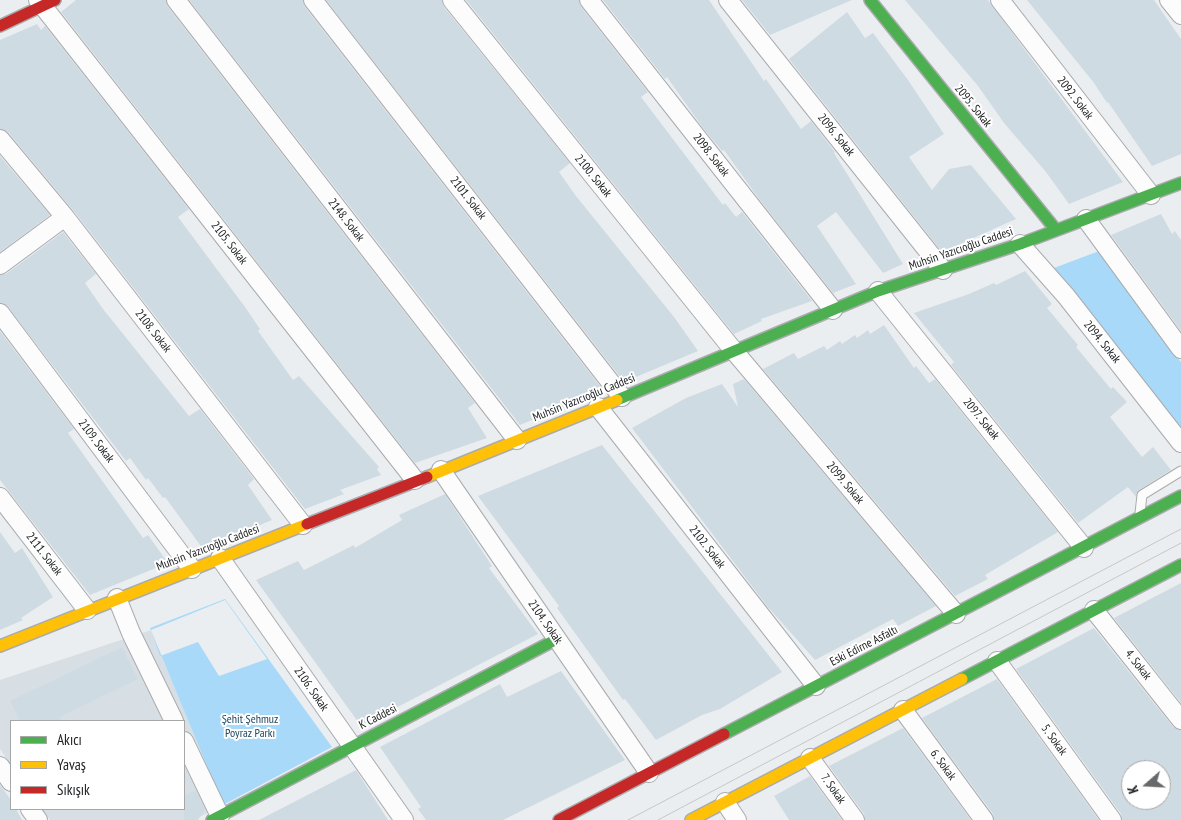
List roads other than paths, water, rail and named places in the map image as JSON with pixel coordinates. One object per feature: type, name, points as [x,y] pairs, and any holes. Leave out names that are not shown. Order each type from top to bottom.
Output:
[{"type":"main road","name":"2095. Sokak","points":[[870,0],[1056,230]]},
{"type":"main road","points":[[0,26],[45,2]]},
{"type":"main road","name":"Muhsin Yazıcıoğlu Caddesi","points":[[0,646],[517,440],[878,291],[1020,244],[1181,183]]},
{"type":"main road","name":"Eski Edirne Asfaltı","points":[[559,820],[1181,496]]},
{"type":"main road","points":[[691,820],[1180,567]]},
{"type":"main road","name":"K Caddesi","points":[[216,818],[557,639]]},
{"type":"street","name":"2148. Sokak","points":[[176,0],[517,440]]},
{"type":"street","name":"2101. Sokak","points":[[313,0],[622,397]]},
{"type":"street","name":"2100. Sokak","points":[[452,0],[734,351]]},
{"type":"street","name":"2098. Sokak","points":[[589,0],[832,310]]},
{"type":"street","name":"2096. Sokak","points":[[728,0],[943,270]]},
{"type":"street","name":"2092. Sokak","points":[[1000,0],[1150,195]]},
{"type":"street","points":[[1169,0],[1181,15]]},
{"type":"street","name":"2105. Sokak","points":[[45,2],[415,480]]},
{"type":"street","name":"2108. Sokak","points":[[0,139],[65,217],[304,525]]},
{"type":"street","points":[[0,264],[65,217]]},
{"type":"street","points":[[1086,219],[1181,349]]},
{"type":"street","name":"2094. Sokak","points":[[1020,244],[1066,296],[1181,442]]},
{"type":"street","name":"2097. Sokak","points":[[878,291],[1084,548]]},
{"type":"street","name":"2109. Sokak","points":[[0,313],[192,569]]},
{"type":"street","name":"2099. Sokak","points":[[734,351],[956,614]]},
{"type":"street","name":"2102. Sokak","points":[[598,407],[816,686]]},
{"type":"street","name":"2104. Sokak","points":[[441,470],[649,773]]},
{"type":"street","name":"2111. Sokak","points":[[0,498],[87,610]]},
{"type":"street","name":"2106. Sokak","points":[[220,558],[404,820]]},
{"type":"street","points":[[117,598],[131,633],[174,720]]},
{"type":"street","name":"4. Sokak","points":[[1094,610],[1181,720]]},
{"type":"street","name":"5. Sokak","points":[[996,661],[1112,820]]},
{"type":"street","name":"6. Sokak","points":[[903,710],[984,820]]},
{"type":"street","points":[[185,743],[216,818]]},
{"type":"street","name":"7. Sokak","points":[[810,758],[855,820]]},
{"type":"street","points":[[0,766],[10,781]]},
{"type":"street","points":[[725,802],[737,820]]},
{"type":"lane","points":[[1139,518],[1142,495],[1180,473]]},
{"type":"tram line","points":[[628,820],[1181,529]]},
{"type":"tram line","points":[[658,820],[1181,543]]},
{"type":"park label","name":"Şehit Şehmuz Poyraz Parkı","points":[[250,727]]}]
